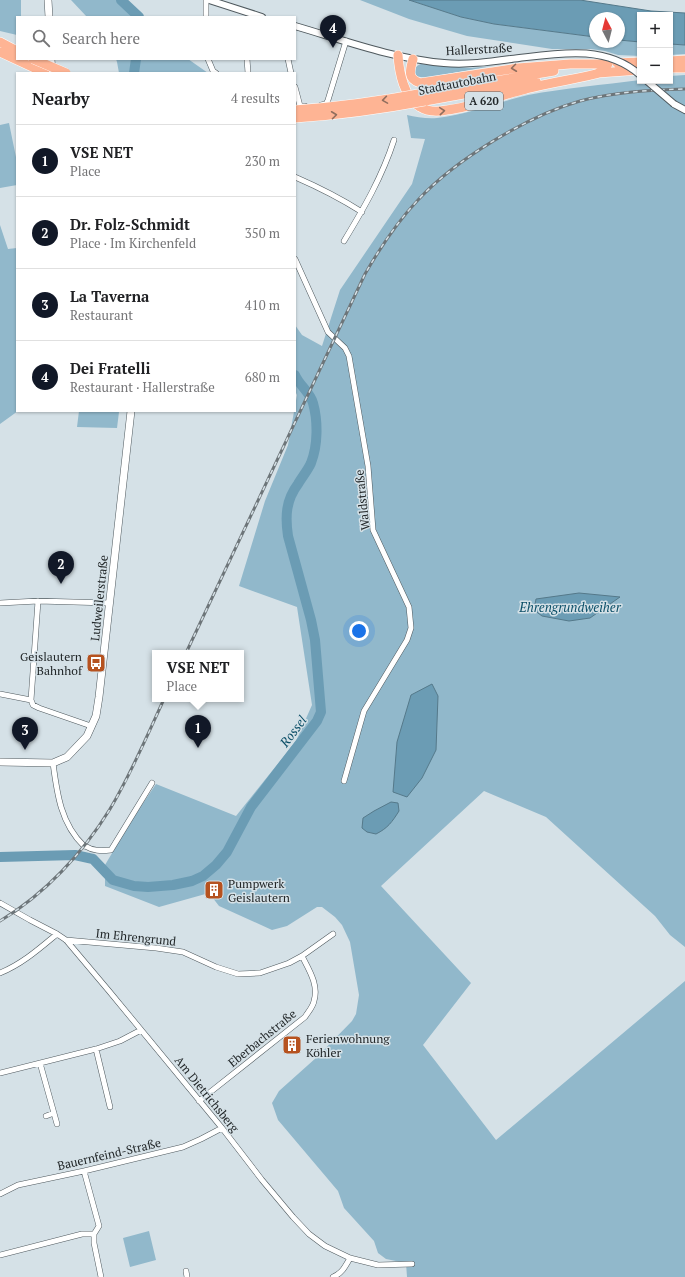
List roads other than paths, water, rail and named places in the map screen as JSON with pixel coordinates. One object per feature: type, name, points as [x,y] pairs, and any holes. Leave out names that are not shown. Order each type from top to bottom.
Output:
[{"type":"highway","points":[[2,48],[16,51]]},
{"type":"highway","points":[[2,48],[16,56]]},
{"type":"highway","name":"A 620","points":[[398,55],[400,68],[408,94],[419,107],[431,111],[448,110],[526,88],[606,68],[637,63]]},
{"type":"highway","points":[[413,59],[410,73],[411,78],[420,83],[518,68],[570,64],[606,68]]},
{"type":"highway","points":[[23,60],[43,72]]},
{"type":"highway","points":[[36,60],[64,72]]},
{"type":"highway","points":[[673,61],[685,60]]},
{"type":"highway","name":"Stadtautobahn","points":[[296,118],[360,112],[425,97],[606,68],[637,70]]},
{"type":"highway","points":[[673,68],[685,68]]},
{"type":"highway","name":"A 620","points":[[298,108],[326,108],[425,97]]},
{"type":"main road","points":[[48,0],[49,16]]},
{"type":"main road","points":[[51,60],[52,72]]},
{"type":"main road","name":"Ludweilerstraße","points":[[0,762],[52,763],[67,757],[87,736],[96,716],[131,412]]},
{"type":"street","points":[[206,16],[208,0],[246,15]]},
{"type":"street","name":"Hallerstraße","points":[[296,26],[413,59],[465,64],[560,53],[583,52],[612,58],[637,73]]},
{"type":"street","points":[[296,93],[298,108],[326,104],[346,41]]},
{"type":"street","points":[[208,60],[214,72]]},
{"type":"street","points":[[247,60],[248,72]]},
{"type":"street","points":[[288,60],[291,72]]},
{"type":"street","points":[[651,84],[674,104],[685,110]]},
{"type":"street","points":[[344,241],[378,182],[394,140]]},
{"type":"street","points":[[296,177],[342,199],[362,212]]},
{"type":"street","name":"Waldstraße","points":[[296,261],[328,332],[345,348],[349,356],[368,466],[373,530],[409,607],[411,628],[407,640],[364,711],[344,781]]},
{"type":"street","points":[[0,602],[38,601],[109,603]]},
{"type":"street","points":[[38,601],[31,700],[33,705],[91,726]]},
{"type":"street","points":[[0,694],[31,700]]},
{"type":"street","points":[[52,763],[56,791],[64,817],[71,830],[84,846],[91,850],[111,850],[152,783]]},
{"type":"street","name":"Am Dietrichsberg","points":[[0,903],[66,940],[222,1128],[262,1180],[309,1234],[325,1246],[350,1258],[378,1265],[412,1264]]},
{"type":"street","points":[[0,973],[13,968],[57,934]]},
{"type":"street","name":"Im Ehrengrund","points":[[66,940],[184,952],[238,974],[260,973],[302,956],[333,934]]},
{"type":"street","name":"Eberbachstraße","points":[[199,1101],[305,1017],[314,1001],[315,989],[313,978],[302,956]]},
{"type":"street","points":[[0,1073],[96,1049],[120,1041],[141,1030]]},
{"type":"street","points":[[96,1049],[110,1106]]},
{"type":"street","points":[[40,1063],[56,1124]]},
{"type":"street","points":[[46,1116],[54,1113]]},
{"type":"street","name":"Bauernfeind-Straße","points":[[0,1194],[18,1185],[84,1171],[183,1146],[222,1128]]},
{"type":"street","points":[[84,1171],[99,1226],[94,1234],[94,1243],[101,1277]]},
{"type":"street","points":[[0,1255],[82,1234],[94,1234]]},
{"type":"street","points":[[333,1277],[344,1270],[350,1258]]},
{"type":"water","points":[[409,0],[580,0],[651,11],[668,12],[637,12],[637,42],[625,41],[625,12],[589,12],[589,36],[494,24],[461,17]]},
{"type":"water","points":[[673,12],[685,13],[685,45],[673,44]]},
{"type":"water","name":"Ehrengrundweiher","points":[[579,593],[620,597],[590,618],[569,621],[542,616],[534,610],[536,599]]},
{"type":"water","points":[[432,684],[438,696],[436,750],[422,778],[407,797],[393,792],[397,742],[411,695]]},
{"type":"water","points":[[391,802],[398,803],[399,811],[387,827],[376,834],[367,832],[362,828],[363,818]]},
{"type":"waterway","name":"Rossel","points":[[121,0],[138,16]]},
{"type":"waterway","name":"Rossel","points":[[134,72],[136,60]]},
{"type":"waterway","name":"Rossel","points":[[0,857],[75,855],[93,859],[113,880],[134,886],[148,887],[173,885],[192,881],[203,876],[216,865],[227,852],[251,807],[317,721],[321,712],[315,640],[288,536],[287,522],[287,508],[291,496],[310,466],[316,441],[315,410],[312,399],[296,377]]},
{"type":"railway","points":[[187,650],[365,274],[389,236],[410,208],[433,185],[472,155],[515,128],[538,117],[580,101],[606,95],[685,89]]},
{"type":"railway","points":[[0,921],[17,910],[47,885],[62,871],[88,841],[110,809],[125,782],[163,702]]},
{"type":"place","name":"Dei Fratelli","points":[[333,48]]},
{"type":"place","name":"Dr. Folz-Schmidt","points":[[61,584]]},
{"type":"place","name":"Geislautern Bahnhof","points":[[96,663]]},
{"type":"place","name":"VSE NET","points":[[198,748]]},
{"type":"place","name":"La Taverna","points":[[25,750]]},
{"type":"place","name":"Pumpwerk Geislautern","points":[[214,890]]},
{"type":"place","name":"Ferienwohnung Köhler","points":[[292,1045]]}]
